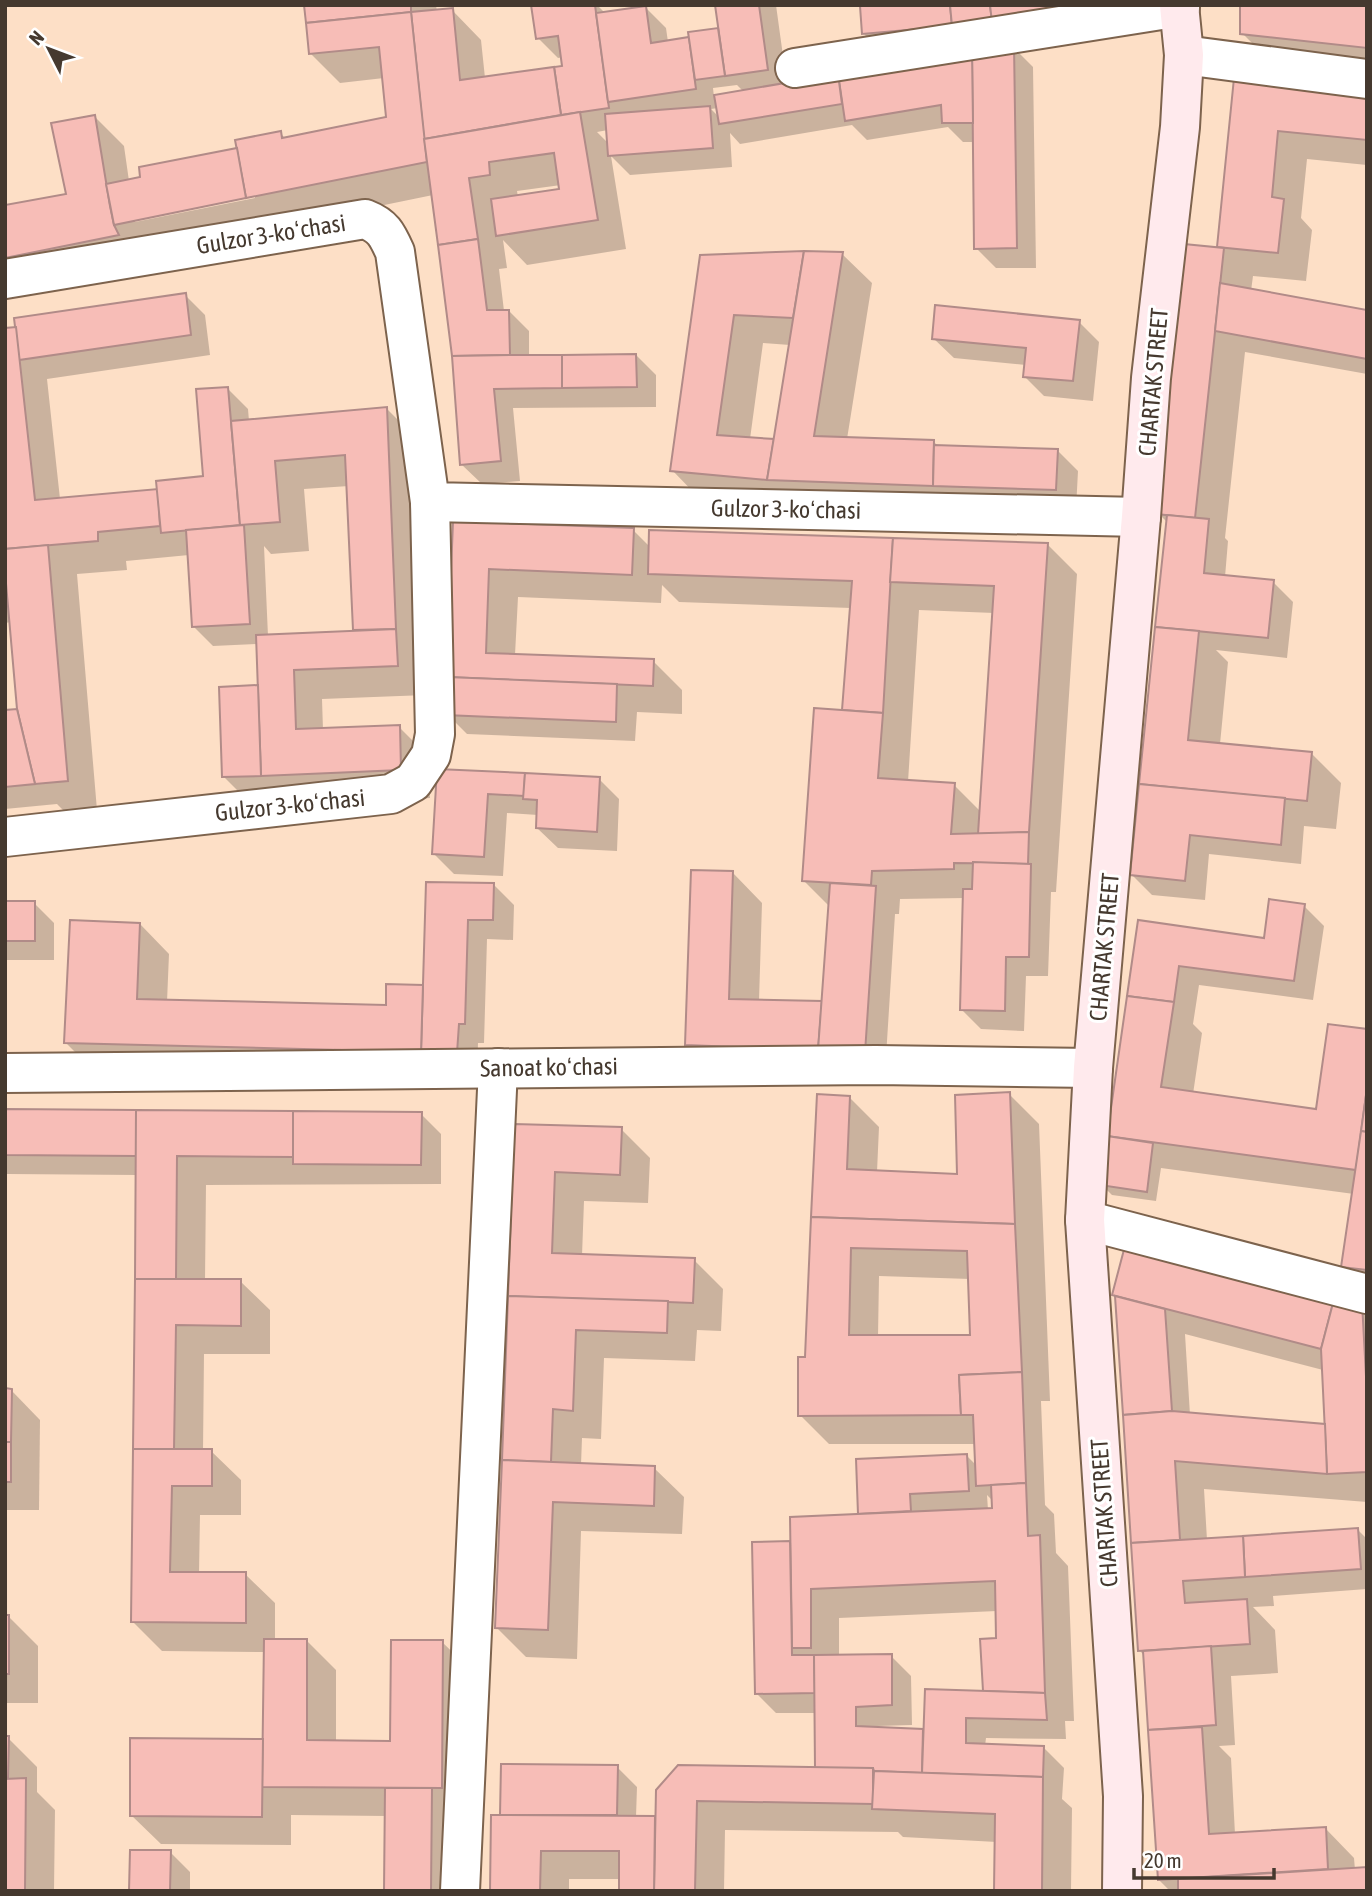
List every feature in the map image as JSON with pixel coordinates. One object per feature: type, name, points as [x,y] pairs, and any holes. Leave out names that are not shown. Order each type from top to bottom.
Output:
[{"type":"main road","name":"CHARTAK STREET","points":[[1122,1891],[1123,1796],[1085,1220],[1093,1068],[1151,378],[1180,127],[1184,55],[1179,6]]},
{"type":"street","points":[[795,68],[1179,6]]},
{"type":"street","points":[[1184,55],[1367,79]]},
{"type":"street","name":"Gulzor 3-koʻchasi","points":[[5,279],[365,219],[379,224],[395,251],[430,502],[435,734],[431,755],[413,782],[391,794],[5,837]]},
{"type":"street","name":"Gulzor 3-koʻchasi","points":[[430,502],[1141,517]]},
{"type":"street","name":"Sanoat koʻchasi","points":[[5,1073],[876,1065],[1093,1068]]},
{"type":"street","points":[[460,1891],[498,1068]]},
{"type":"street","points":[[1085,1220],[1367,1294]]},
{"type":"building","points":[[304,5],[411,5],[411,12],[306,23]]},
{"type":"building","points":[[531,5],[595,5],[609,108],[561,115],[554,67],[562,66],[558,36],[536,39]]},
{"type":"building","points":[[715,5],[759,5],[768,70],[725,76]]},
{"type":"building","points":[[950,5],[952,26],[862,34],[860,6]]},
{"type":"building","points":[[950,5],[990,5],[992,22],[952,26]]},
{"type":"building","points":[[990,5],[1080,5],[992,22]]},
{"type":"building","points":[[1240,5],[1367,5],[1367,48],[1240,34]]},
{"type":"building","points":[[646,6],[651,43],[689,37],[696,89],[608,102],[596,13]]},
{"type":"building","points":[[453,8],[460,80],[554,67],[561,115],[424,139],[411,12]]},
{"type":"building","points":[[411,12],[427,162],[246,198],[235,140],[281,131],[282,138],[386,117],[379,47],[309,54],[306,23]]},
{"type":"building","points":[[718,28],[725,76],[695,80],[688,32]]},
{"type":"building","points":[[1014,45],[1017,248],[974,249],[972,52]]},
{"type":"building","points":[[972,52],[973,123],[942,123],[941,105],[845,121],[838,74]]},
{"type":"building","points":[[838,74],[842,104],[719,124],[714,95]]},
{"type":"building","points":[[1234,78],[1367,91],[1367,140],[1278,131],[1272,197],[1284,199],[1278,253],[1217,247]]},
{"type":"building","points":[[710,106],[713,148],[608,156],[605,114]]},
{"type":"building","points":[[580,112],[598,220],[496,236],[491,199],[559,189],[554,153],[489,162],[490,175],[469,178],[478,239],[438,245],[424,139]]},
{"type":"building","points":[[95,115],[110,206],[119,235],[5,258],[5,205],[66,194],[51,123]]},
{"type":"building","points":[[237,148],[246,198],[114,225],[106,184],[140,177],[139,167]]},
{"type":"building","points":[[478,239],[487,310],[509,310],[510,355],[452,356],[438,245]]},
{"type":"building","points":[[1184,244],[1224,248],[1195,518],[1156,514]]},
{"type":"building","points":[[804,251],[793,318],[734,315],[717,435],[774,439],[767,480],[670,471],[700,255]]},
{"type":"building","points":[[804,251],[843,252],[814,436],[934,440],[933,486],[767,480]]},
{"type":"building","points":[[1220,283],[1367,310],[1367,359],[1215,331]]},
{"type":"building","points":[[186,293],[191,335],[19,360],[14,318]]},
{"type":"building","points":[[935,305],[1080,320],[1073,381],[1023,377],[1026,348],[932,339]]},
{"type":"building","points":[[16,327],[35,500],[158,489],[160,526],[98,532],[98,541],[5,549],[5,328]]},
{"type":"building","points":[[636,354],[637,387],[562,388],[562,355]]},
{"type":"building","points":[[562,355],[562,388],[494,389],[501,461],[460,465],[452,356]]},
{"type":"building","points":[[228,387],[240,525],[161,533],[156,481],[203,476],[196,389]]},
{"type":"building","points":[[387,407],[396,629],[353,630],[345,455],[275,461],[280,522],[240,525],[231,421]]},
{"type":"building","points":[[934,445],[1058,449],[1056,490],[933,486]]},
{"type":"building","points":[[1167,515],[1209,519],[1204,573],[1274,580],[1268,638],[1155,627]]},
{"type":"building","points":[[453,521],[634,528],[632,575],[489,569],[486,653],[654,659],[653,686],[447,677]]},
{"type":"building","points":[[244,525],[250,624],[192,627],[186,530]]},
{"type":"building","points":[[649,530],[893,538],[883,713],[842,710],[852,581],[648,574]]},
{"type":"building","points":[[893,538],[1048,543],[1029,832],[978,834],[994,586],[890,582]]},
{"type":"building","points":[[48,545],[68,781],[35,784],[17,709],[5,549]]},
{"type":"building","points":[[1155,627],[1199,631],[1188,740],[1312,752],[1307,801],[1139,784]]},
{"type":"building","points":[[396,629],[398,666],[294,670],[296,729],[400,725],[401,770],[261,776],[256,635]]},
{"type":"building","points":[[447,677],[617,684],[616,722],[445,715]]},
{"type":"building","points":[[258,685],[261,776],[222,777],[219,687]]},
{"type":"building","points":[[814,708],[883,713],[878,778],[955,783],[951,834],[1029,832],[1028,864],[954,863],[954,869],[872,871],[871,885],[802,881]]},
{"type":"building","points":[[17,709],[35,784],[5,787],[5,710]]},
{"type":"building","points":[[437,769],[525,773],[524,796],[488,794],[484,857],[432,854]]},
{"type":"building","points":[[525,773],[600,777],[597,832],[536,828],[537,800],[523,799]]},
{"type":"building","points":[[1139,784],[1285,798],[1281,845],[1190,835],[1185,881],[1130,875]]},
{"type":"building","points":[[973,862],[1031,864],[1029,957],[1006,957],[1005,1011],[960,1010],[963,889],[972,889]]},
{"type":"building","points":[[691,870],[733,871],[729,999],[822,1001],[818,1050],[685,1045]]},
{"type":"building","points":[[426,882],[494,883],[493,920],[468,920],[465,1024],[459,1024],[457,1053],[421,1052]]},
{"type":"building","points":[[830,883],[876,886],[865,1053],[818,1050]]},
{"type":"building","points":[[1269,899],[1305,904],[1294,981],[1179,966],[1174,1002],[1127,996],[1138,920],[1264,938]]},
{"type":"building","points":[[5,901],[35,901],[35,941],[5,941]]},
{"type":"building","points":[[70,920],[140,923],[137,999],[386,1005],[386,984],[423,985],[421,1052],[64,1043]]},
{"type":"building","points":[[1127,996],[1174,1002],[1161,1087],[1316,1109],[1328,1024],[1367,1029],[1367,1088],[1356,1170],[1107,1136]]},
{"type":"building","points":[[1367,1088],[1367,1132],[1361,1131]]},
{"type":"building","points":[[1010,1092],[1015,1224],[811,1217],[817,1094],[850,1096],[847,1169],[957,1174],[955,1095]]},
{"type":"building","points":[[5,1109],[136,1110],[136,1156],[5,1155]]},
{"type":"building","points":[[136,1110],[293,1111],[293,1157],[177,1156],[176,1279],[135,1279]]},
{"type":"building","points":[[293,1111],[422,1112],[421,1165],[293,1164]]},
{"type":"building","points":[[514,1124],[622,1127],[620,1175],[555,1172],[552,1253],[695,1258],[693,1303],[508,1296]]},
{"type":"building","points":[[1361,1131],[1367,1132],[1367,1270],[1341,1267]]},
{"type":"building","points":[[1107,1136],[1153,1143],[1147,1192],[1100,1185]]},
{"type":"building","points":[[811,1217],[1015,1224],[1022,1372],[959,1375],[961,1415],[798,1416],[798,1357],[805,1357]],"holes":[[[851,1248],[967,1251],[970,1335],[849,1335]]]},
{"type":"building","points":[[1126,1242],[1335,1296],[1321,1349],[1112,1295]]},
{"type":"building","points":[[135,1279],[241,1279],[241,1326],[176,1325],[174,1449],[133,1449]]},
{"type":"building","points":[[508,1296],[668,1301],[667,1333],[576,1330],[573,1411],[553,1409],[551,1462],[502,1460]]},
{"type":"building","points":[[1115,1296],[1165,1309],[1172,1411],[1123,1415]]},
{"type":"building","points":[[1362,1302],[1367,1395],[1367,1472],[1327,1474],[1321,1349],[1333,1303]]},
{"type":"building","points":[[1022,1372],[1026,1483],[976,1486],[973,1415],[961,1415],[959,1375]]},
{"type":"building","points":[[5,1388],[12,1389],[11,1442],[5,1442]]},
{"type":"building","points":[[1172,1411],[1325,1424],[1327,1474],[1175,1461],[1180,1540],[1131,1543],[1123,1415]]},
{"type":"building","points":[[5,1442],[11,1442],[11,1482],[5,1482]]},
{"type":"building","points":[[133,1449],[212,1449],[212,1486],[172,1486],[170,1572],[246,1572],[246,1623],[131,1622]]},
{"type":"building","points":[[967,1454],[969,1491],[910,1494],[911,1511],[858,1514],[856,1459]]},
{"type":"building","points":[[502,1460],[655,1466],[654,1506],[553,1502],[548,1630],[495,1628]]},
{"type":"building","points":[[1026,1483],[1028,1536],[1040,1535],[1045,1693],[983,1691],[980,1639],[996,1638],[995,1581],[811,1589],[811,1648],[792,1648],[790,1517],[992,1508],[991,1485]]},
{"type":"building","points":[[1358,1528],[1361,1569],[1245,1577],[1243,1536]]},
{"type":"building","points":[[1243,1536],[1245,1577],[1183,1581],[1185,1603],[1247,1599],[1250,1644],[1138,1651],[1131,1543]]},
{"type":"building","points":[[790,1541],[792,1655],[814,1655],[815,1693],[755,1694],[752,1542]]},
{"type":"building","points":[[5,1615],[9,1615],[9,1674],[5,1674]]},
{"type":"building","points":[[264,1639],[307,1639],[307,1740],[390,1741],[391,1640],[443,1640],[442,1788],[262,1787]]},
{"type":"building","points":[[1211,1646],[1216,1725],[1148,1730],[1143,1651]]},
{"type":"building","points":[[892,1654],[892,1705],[856,1707],[856,1726],[923,1729],[922,1773],[874,1771],[873,1768],[815,1768],[814,1655]]},
{"type":"building","points":[[925,1689],[1045,1693],[1047,1720],[966,1718],[966,1743],[1044,1746],[1043,1777],[922,1773]]},
{"type":"building","points":[[1202,1727],[1209,1834],[1326,1827],[1328,1869],[1158,1880],[1148,1730]]},
{"type":"building","points":[[5,1736],[9,1736],[8,1779],[5,1779]]},
{"type":"building","points":[[130,1738],[263,1739],[262,1817],[130,1816]]},
{"type":"building","points":[[501,1764],[618,1765],[617,1815],[500,1815]]},
{"type":"building","points":[[678,1765],[873,1768],[873,1804],[697,1801],[695,1891],[654,1891],[656,1790]]},
{"type":"building","points":[[874,1771],[1043,1777],[1042,1891],[994,1891],[995,1814],[872,1809]]},
{"type":"building","points":[[26,1778],[25,1891],[5,1891],[5,1779]]},
{"type":"building","points":[[385,1788],[432,1788],[431,1891],[384,1891]]},
{"type":"building","points":[[491,1815],[655,1816],[654,1891],[619,1891],[619,1851],[541,1851],[540,1891],[490,1891]]},
{"type":"building","points":[[130,1850],[171,1850],[170,1891],[129,1891]]},
{"type":"building","points":[[1367,1867],[1367,1891],[1178,1891],[1178,1879]]}]
